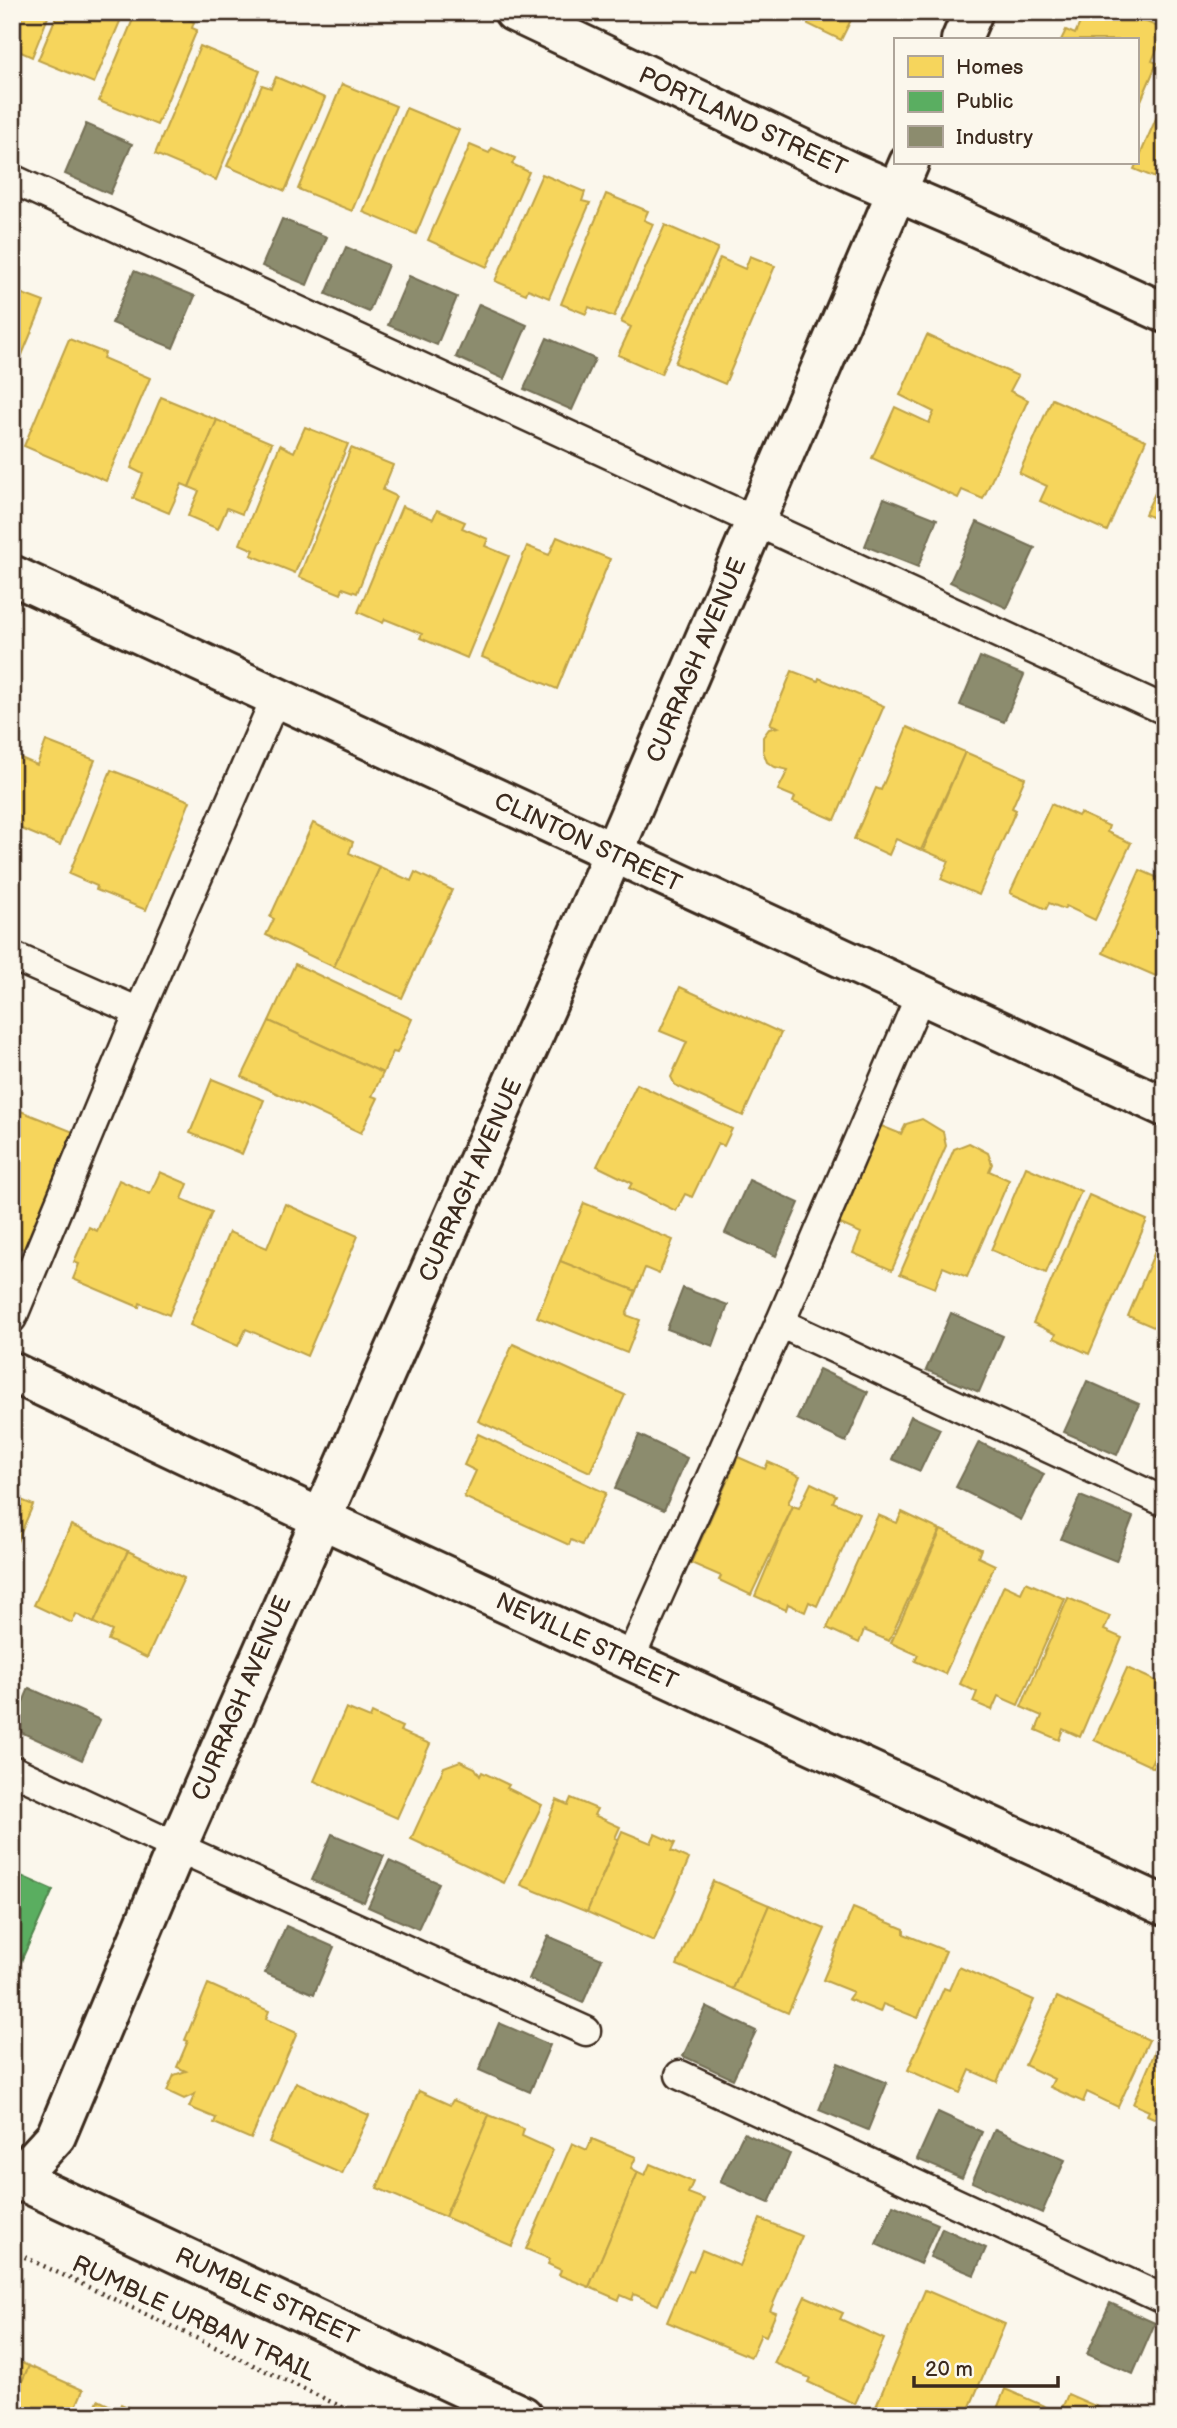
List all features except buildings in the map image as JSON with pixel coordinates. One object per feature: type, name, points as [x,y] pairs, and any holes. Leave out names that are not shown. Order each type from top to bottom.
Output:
[{"type":"street","name":"PORTLAND STREET","points":[[514,12],[902,177],[1165,313]]},
{"type":"street","points":[[962,38],[973,12]]},
{"type":"street","name":"CURRAGH AVENUE","points":[[14,2180],[56,2136],[177,1847],[755,523],[902,177]]},
{"type":"street","name":"CLINTON STREET","points":[[12,575],[1165,1107]]},
{"type":"street","name":"NEVILLE STREET","points":[[12,1371],[320,1518],[1165,1906]]},
{"type":"street","name":"RUMBLE STREET","points":[[14,2180],[523,2416]]},
{"type":"lane","points":[[12,179],[1165,710]]},
{"type":"lane","points":[[12,1318],[139,1012],[276,697]]},
{"type":"lane","points":[[12,956],[139,1012]]},
{"type":"lane","points":[[629,1661],[780,1323],[920,996]]},
{"type":"lane","points":[[780,1323],[1165,1502]]},
{"type":"lane","points":[[12,1770],[586,2031]]},
{"type":"lane","points":[[680,2075],[1165,2300]]},
{"type":"path","name":"RUMBLE URBAN TRAIL","points":[[12,2251],[361,2416]]}]
